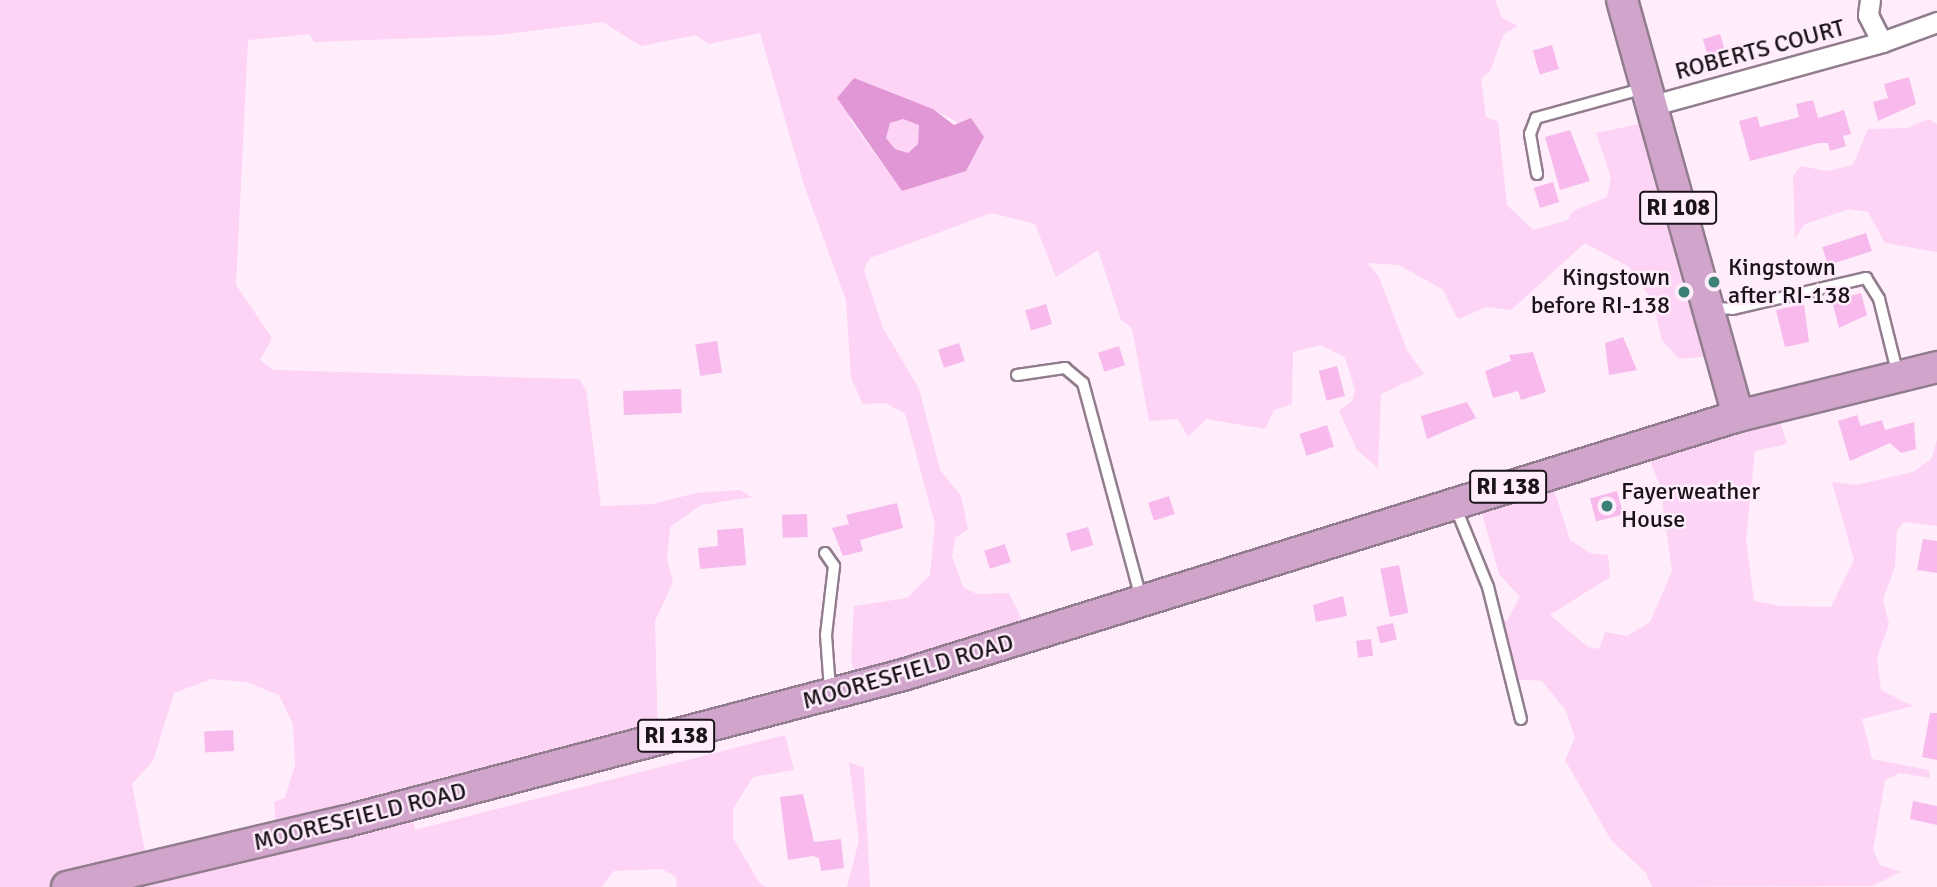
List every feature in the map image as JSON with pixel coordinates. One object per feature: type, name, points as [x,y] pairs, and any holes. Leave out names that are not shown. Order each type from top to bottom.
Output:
[{"type":"main road","name":"RI 108","points":[[1622,0],[1738,416]]},
{"type":"main road","name":"RI 138","points":[[1738,416],[1937,367]]},
{"type":"main road","name":"MOORESFIELD ROAD","points":[[67,887],[343,822],[831,694],[1143,604],[1738,416]]},
{"type":"street","name":"ROBERTS COURT","points":[[1870,0],[1868,15],[1882,42]]},
{"type":"street","name":"ROBERTS COURT","points":[[1648,97],[1882,42],[1937,22]]},
{"type":"lane","points":[[1537,174],[1530,134],[1535,118],[1648,97]]},
{"type":"lane","points":[[1706,307],[1733,309],[1866,278],[1879,299],[1898,376]]},
{"type":"lane","points":[[1017,376],[1065,368],[1083,383],[1143,604]]},
{"type":"lane","points":[[1454,504],[1488,587],[1521,719]]},
{"type":"lane","points":[[825,553],[834,566],[825,666],[831,694]]},
{"type":"shaded area","points":[[0,0],[1495,0],[1502,18],[1518,26],[1504,34],[1490,71],[1481,79],[1486,117],[1498,122],[1507,205],[1533,230],[1568,220],[1573,211],[1607,197],[1611,177],[1596,133],[1644,123],[1721,355],[1679,359],[1662,340],[1652,300],[1629,267],[1585,243],[1511,310],[1487,307],[1458,319],[1442,289],[1399,265],[1367,263],[1378,275],[1407,350],[1424,374],[1381,394],[1378,468],[1357,450],[1339,411],[1352,401],[1355,390],[1345,357],[1321,345],[1293,352],[1292,404],[1274,410],[1265,429],[1206,419],[1188,437],[1178,419],[1149,421],[1132,328],[1121,320],[1098,250],[1056,277],[1035,224],[992,213],[870,258],[864,270],[883,328],[919,389],[940,470],[961,496],[968,529],[955,538],[952,556],[963,587],[977,594],[1009,593],[1024,624],[859,687],[851,660],[854,606],[907,598],[930,575],[935,524],[905,413],[885,403],[863,404],[851,378],[846,300],[804,185],[760,33],[709,44],[696,35],[641,46],[603,22],[498,35],[314,42],[310,34],[248,40],[236,285],[272,338],[260,360],[273,370],[579,379],[586,390],[601,506],[653,504],[696,493],[740,490],[752,497],[701,505],[670,527],[667,558],[673,582],[655,621],[658,741],[410,810],[415,830],[785,735],[794,770],[753,777],[733,809],[733,838],[760,884],[767,887],[677,887],[676,877],[662,869],[614,871],[601,887],[0,887]],"holes":[[[855,79],[933,109],[984,137],[966,171],[902,190],[850,120]],[[211,679],[246,682],[279,695],[293,724],[295,765],[285,798],[274,802],[277,840],[147,862],[132,784],[153,761],[174,693]]]},
{"type":"shaded area","points":[[854,78],[933,109],[954,125],[971,118],[984,137],[966,171],[902,191],[837,98]],"holes":[[[903,119],[919,125],[918,144],[908,153],[895,149],[886,138],[890,123]]]},
{"type":"shaded area","points":[[903,119],[919,125],[918,144],[908,153],[895,149],[886,138],[889,122]]},
{"type":"shaded area","points":[[1928,119],[1937,124],[1937,252],[1885,243],[1868,212],[1849,209],[1805,224],[1795,238],[1793,176],[1801,166],[1827,171],[1853,165],[1868,129],[1908,128]]},
{"type":"shaded area","points":[[1777,411],[1787,444],[1755,451],[1746,539],[1754,601],[1780,606],[1831,607],[1854,560],[1832,482],[1856,485],[1913,472],[1932,458],[1937,439],[1937,526],[1904,522],[1897,530],[1895,566],[1883,600],[1889,624],[1877,658],[1881,690],[1913,706],[1862,719],[1872,759],[1929,770],[1930,778],[1900,773],[1885,780],[1873,850],[1880,865],[1901,872],[1872,886],[1652,887],[1646,873],[1611,840],[1565,760],[1575,738],[1566,711],[1542,681],[1512,679],[1502,618],[1507,621],[1520,597],[1499,574],[1478,499],[1550,477],[1570,540],[1590,553],[1608,555],[1610,577],[1550,615],[1588,647],[1599,649],[1605,632],[1627,636],[1650,622],[1672,571],[1660,486],[1645,448]]},
{"type":"shaded area","points":[[849,762],[864,768],[870,887],[847,887],[859,840]]},
{"type":"building","points":[[1720,34],[1729,64],[1712,69],[1703,39]]},
{"type":"building","points":[[1552,45],[1559,69],[1540,75],[1533,51]]},
{"type":"building","points":[[1909,77],[1916,104],[1878,121],[1873,102],[1888,98],[1884,84]]},
{"type":"building","points":[[1813,100],[1818,118],[1844,110],[1851,134],[1843,136],[1846,146],[1830,151],[1828,143],[1819,143],[1750,161],[1739,121],[1757,116],[1760,127],[1799,117],[1796,104]]},
{"type":"building","points":[[1570,130],[1590,181],[1560,190],[1545,137]]},
{"type":"building","points":[[1553,182],[1559,202],[1540,208],[1534,188]]},
{"type":"building","points":[[1866,233],[1872,251],[1828,265],[1822,247]]},
{"type":"building","points":[[1861,293],[1867,315],[1839,328],[1832,301]]},
{"type":"building","points":[[1046,304],[1052,324],[1031,331],[1025,310]]},
{"type":"building","points":[[1804,304],[1809,342],[1785,347],[1776,310]]},
{"type":"building","points":[[1623,337],[1637,370],[1609,375],[1605,343]]},
{"type":"building","points":[[717,341],[722,373],[700,376],[695,344]]},
{"type":"building","points":[[959,343],[965,361],[944,368],[938,350]]},
{"type":"building","points":[[1119,346],[1125,365],[1104,372],[1098,353]]},
{"type":"building","points":[[1533,352],[1546,392],[1521,400],[1518,391],[1493,398],[1485,371],[1511,361],[1509,355]]},
{"type":"building","points":[[1337,366],[1345,396],[1327,401],[1319,371]]},
{"type":"building","points":[[681,389],[682,413],[624,415],[623,391]]},
{"type":"building","points":[[1467,402],[1476,418],[1427,439],[1421,416]]},
{"type":"building","points":[[1857,415],[1861,426],[1882,420],[1885,430],[1914,422],[1916,449],[1901,453],[1890,443],[1850,461],[1838,421]]},
{"type":"building","points":[[1327,425],[1334,447],[1307,456],[1299,434]]},
{"type":"building","name":"Fayerweather House","points":[[1617,491],[1623,514],[1596,521],[1590,498]]},
{"type":"building","points":[[1169,496],[1175,514],[1154,521],[1148,503]]},
{"type":"building","points":[[897,503],[903,528],[860,540],[863,551],[843,556],[832,528],[849,524],[846,515]]},
{"type":"building","points":[[807,514],[808,537],[783,538],[782,515]]},
{"type":"building","points":[[1088,527],[1093,545],[1071,552],[1066,533]]},
{"type":"building","points":[[743,528],[746,565],[700,569],[698,548],[718,546],[717,530]]},
{"type":"building","points":[[1923,539],[1937,541],[1937,573],[1917,570]]},
{"type":"building","points":[[1005,544],[1011,562],[990,569],[984,551]]},
{"type":"building","points":[[1399,565],[1408,613],[1390,617],[1380,569]]},
{"type":"building","points":[[1343,596],[1347,616],[1316,622],[1313,605]]},
{"type":"building","points":[[1393,623],[1397,640],[1380,643],[1376,627]]},
{"type":"building","points":[[1371,639],[1373,656],[1358,658],[1356,641]]},
{"type":"building","points":[[1930,713],[1937,713],[1937,760],[1922,757]]},
{"type":"building","points":[[233,730],[234,751],[205,752],[204,732]]},
{"type":"building","points":[[803,794],[814,842],[841,839],[844,868],[821,871],[819,858],[813,856],[788,860],[780,797]]},
{"type":"building","points":[[1913,801],[1937,806],[1937,825],[1910,819]]},
{"type":"place","name":"Kingstown after RI-138","points":[[1714,282]]},
{"type":"place","name":"Kingstown before RI-138","points":[[1684,292]]},
{"type":"place","name":"Fayerweather House","points":[[1607,506]]}]
